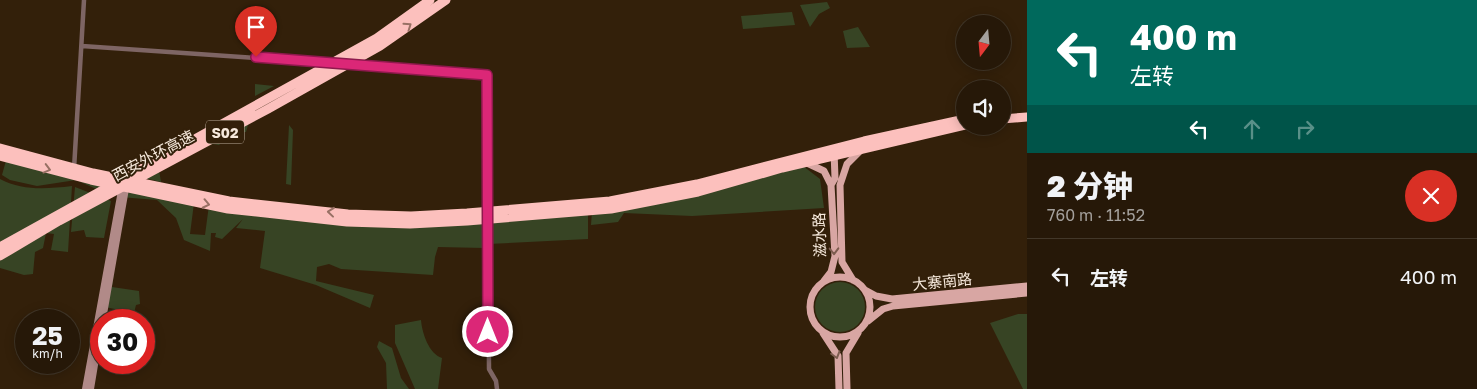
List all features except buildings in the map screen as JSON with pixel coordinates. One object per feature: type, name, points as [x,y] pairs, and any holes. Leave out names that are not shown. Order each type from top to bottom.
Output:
[{"type":"highway","name":"西安外环高速","points":[[0,247],[55,214],[264,102],[377,38],[430,0]]},
{"type":"highway","name":"西安外环高速","points":[[0,256],[59,221],[268,109],[380,46],[446,0]]},
{"type":"highway","points":[[1011,113],[1027,111]]},
{"type":"highway","points":[[1011,119],[1027,117]]},
{"type":"highway","points":[[488,216],[610,201],[696,184],[956,121]]},
{"type":"highway","points":[[0,156],[125,183],[229,201],[348,214],[488,216],[610,209],[698,192],[804,163],[834,152],[863,148],[956,127]]},
{"type":"highway","points":[[0,148],[74,172]]},
{"type":"main road","points":[[836,183],[847,164],[863,148]]},
{"type":"main road","points":[[834,152],[836,183]]},
{"type":"main road","points":[[804,163],[810,163],[824,171],[836,183]]},
{"type":"main road","points":[[105,309],[125,183]]},
{"type":"main road","points":[[85,389],[125,183]]},
{"type":"main road","name":"滋水路","points":[[836,183],[842,262],[854,280]]},
{"type":"main road","name":"滋水路","points":[[824,282],[831,272],[835,256],[836,183]]},
{"type":"main road","points":[[839,389],[838,356],[834,347],[812,317],[810,308],[812,298],[824,282],[839,278],[854,280],[868,295],[870,305],[866,324],[859,331],[846,353],[847,389]]},
{"type":"main road","name":"大寨南路","points":[[862,287],[876,296],[892,299],[1027,286]]},
{"type":"main road","name":"大寨南路","points":[[866,324],[883,309],[893,306],[1027,293]]},
{"type":"main road","points":[[818,327],[832,336],[842,337],[859,331]]},
{"type":"main road","points":[[90,389],[93,374]]},
{"type":"street","points":[[74,172],[84,0]]},
{"type":"street","points":[[82,46],[487,75],[489,369],[496,380],[497,389]]},
{"type":"green space","points":[[827,2],[830,8],[819,14],[810,27],[800,5]]},
{"type":"green space","points":[[792,12],[795,25],[743,29],[741,16]]},
{"type":"green space","points":[[858,27],[870,47],[847,48],[843,31]]},
{"type":"green space","points":[[255,84],[274,86],[255,96]]},
{"type":"green space","points":[[249,122],[246,132],[235,134],[219,145],[213,144],[199,152]]},
{"type":"green space","points":[[289,125],[293,130],[291,185],[286,184]]},
{"type":"green space","points":[[7,157],[104,183],[112,196],[76,180],[37,186],[10,180],[2,175]]},
{"type":"green space","points":[[137,162],[158,164],[161,182],[124,173],[126,167]]},
{"type":"green space","points":[[803,166],[820,179],[824,208],[692,216],[624,213],[618,222],[591,225],[592,211]]},
{"type":"green space","points":[[0,179],[17,186],[26,187],[72,186],[68,252],[51,250],[54,234],[46,233],[43,248],[35,252],[33,274],[24,275],[0,268]]},
{"type":"green space","points":[[75,187],[111,201],[104,238],[86,237],[84,230],[71,232]]},
{"type":"green space","points":[[133,190],[194,203],[190,234],[205,235],[209,205],[484,221],[485,248],[438,247],[433,275],[341,269],[329,264],[317,267],[316,281],[374,295],[370,308],[316,285],[260,268],[265,231],[236,228],[243,219],[222,239],[215,237],[216,233],[211,233],[210,251],[184,240],[176,218],[157,200],[120,197]]},
{"type":"green space","points":[[588,211],[588,239],[488,244],[488,220]]},
{"type":"green space","points":[[114,273],[112,287],[139,291],[140,304],[136,305],[135,309],[105,307]]},
{"type":"green space","points":[[835,282],[845,282],[858,289],[865,302],[865,312],[858,325],[845,332],[835,332],[826,328],[819,321],[815,312],[815,302],[819,293],[826,286]]},
{"type":"green space","points":[[1018,314],[1027,314],[1027,389],[1023,389],[990,323]]},
{"type":"green space","points":[[421,320],[430,348],[437,356],[442,358],[438,389],[415,389],[395,343],[395,325]]},
{"type":"green space","points":[[379,341],[392,348],[401,378],[409,389],[387,389],[386,363],[377,347]]},
{"type":"route","points":[[256,57],[487,75],[488,332]]}]
